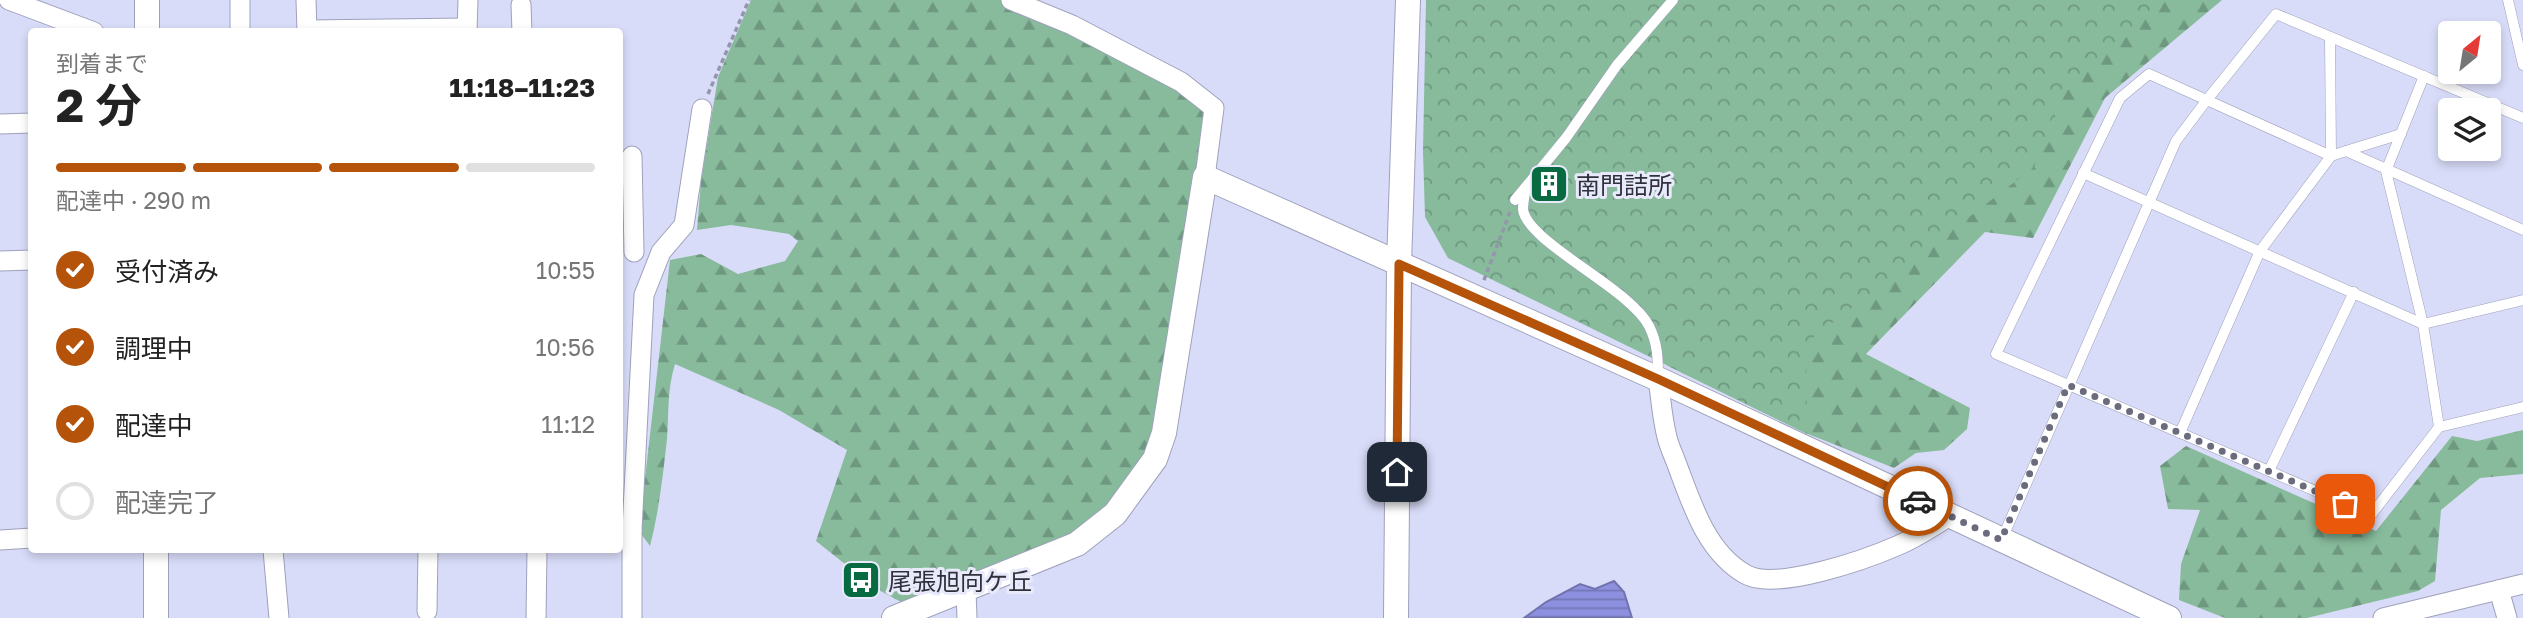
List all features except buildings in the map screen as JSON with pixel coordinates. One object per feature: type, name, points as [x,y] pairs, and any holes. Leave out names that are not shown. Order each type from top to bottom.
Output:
[{"type":"street","points":[[9,0],[82,28]]},
{"type":"street","points":[[147,0],[147,28]]},
{"type":"street","points":[[240,0],[240,28]]},
{"type":"street","points":[[306,0],[307,28]]},
{"type":"street","points":[[467,28],[468,0]]},
{"type":"street","points":[[894,618],[1077,544],[1115,514],[1155,459],[1164,433],[1214,108],[1181,82],[1072,25],[1011,0]]},
{"type":"street","points":[[1396,618],[1399,264],[1408,0]]},
{"type":"street","points":[[521,5],[522,28]]},
{"type":"street","points":[[632,618],[626,530],[644,295],[661,252],[684,225],[702,108]]},
{"type":"street","points":[[0,124],[28,123]]},
{"type":"street","points":[[632,156],[627,253],[661,252]]},
{"type":"street","points":[[1205,177],[1658,379],[2169,618]]},
{"type":"street","points":[[0,261],[28,260]]},
{"type":"street","points":[[1658,379],[1667,439],[1691,504],[1722,554],[1746,575],[1774,579],[1806,575],[1863,560],[1902,544],[1950,516]]},
{"type":"street","points":[[0,540],[28,538]]},
{"type":"street","points":[[156,553],[156,618]]},
{"type":"street","points":[[273,553],[279,618]]},
{"type":"street","points":[[427,611],[428,553]]},
{"type":"street","points":[[536,618],[537,553]]},
{"type":"street","points":[[2383,618],[2523,584]]},
{"type":"street","points":[[2499,590],[2507,618]]},
{"type":"street","points":[[966,591],[967,618]]},
{"type":"lane","points":[[1515,200],[1566,138],[1617,65],[1673,0]]},
{"type":"lane","points":[[2508,0],[2523,65]]},
{"type":"lane","points":[[2001,540],[2176,141],[2276,14],[2523,118]]},
{"type":"lane","points":[[2330,37],[2331,156]]},
{"type":"lane","points":[[2331,156],[2149,74],[2120,98],[1996,354],[2371,515],[2439,427],[2523,407]]},
{"type":"lane","points":[[2424,76],[2386,170],[2423,324],[2439,427]]},
{"type":"lane","points":[[2180,433],[2260,251],[2331,156],[2401,134]]},
{"type":"lane","points":[[2346,151],[2523,230]]},
{"type":"lane","points":[[2083,173],[2423,324],[2523,300]]},
{"type":"lane","points":[[1526,186],[1523,210],[1532,228],[1622,296],[1648,323],[1658,348],[1658,379]]},
{"type":"lane","points":[[2269,471],[2354,292]]},
{"type":"path","points":[[702,108],[749,0]]},
{"type":"path","points":[[1477,298],[1515,200]]},
{"type":"green space","points":[[751,0],[1004,0],[1071,29],[1211,110],[1161,432],[1112,508],[1073,535],[903,603],[875,588],[816,541],[847,450],[779,410],[675,364],[669,392],[662,479],[650,546],[639,531],[670,260],[701,254],[738,274],[785,261],[798,241],[789,234],[731,225],[697,230],[701,181],[718,77]]},
{"type":"green space","points":[[1426,0],[2164,0],[2060,97],[2034,167],[1806,343],[1807,434],[1448,258],[1425,217],[1423,151]]},
{"type":"green space","points":[[1983,0],[2222,0],[2105,98],[2033,238],[1985,232],[1866,354],[1970,408],[1967,429],[1944,450],[1916,453],[1894,468],[1808,434],[1668,366],[1662,319]]},
{"type":"green space","points":[[2523,430],[2523,474],[2480,478],[2441,510],[2435,581],[2418,591],[2307,618],[2225,618],[2179,600],[2181,564],[2200,510],[2168,509],[2160,466],[2186,446],[2376,531],[2452,436],[2477,441]]},
{"type":"water","points":[[1614,581],[1624,592],[1632,618],[1524,618],[1546,602],[1580,584],[1595,589]]},
{"type":"way so far","points":[[1918,501],[2001,540],[2068,385],[2345,504]]},
{"type":"place","name":"南門詰所","points":[[1549,184]]},
{"type":"place","name":"尾張旭向ケ丘","points":[[861,580]]},
{"type":"route","points":[[1397,472],[1399,264],[1658,379],[1918,501]]}]
